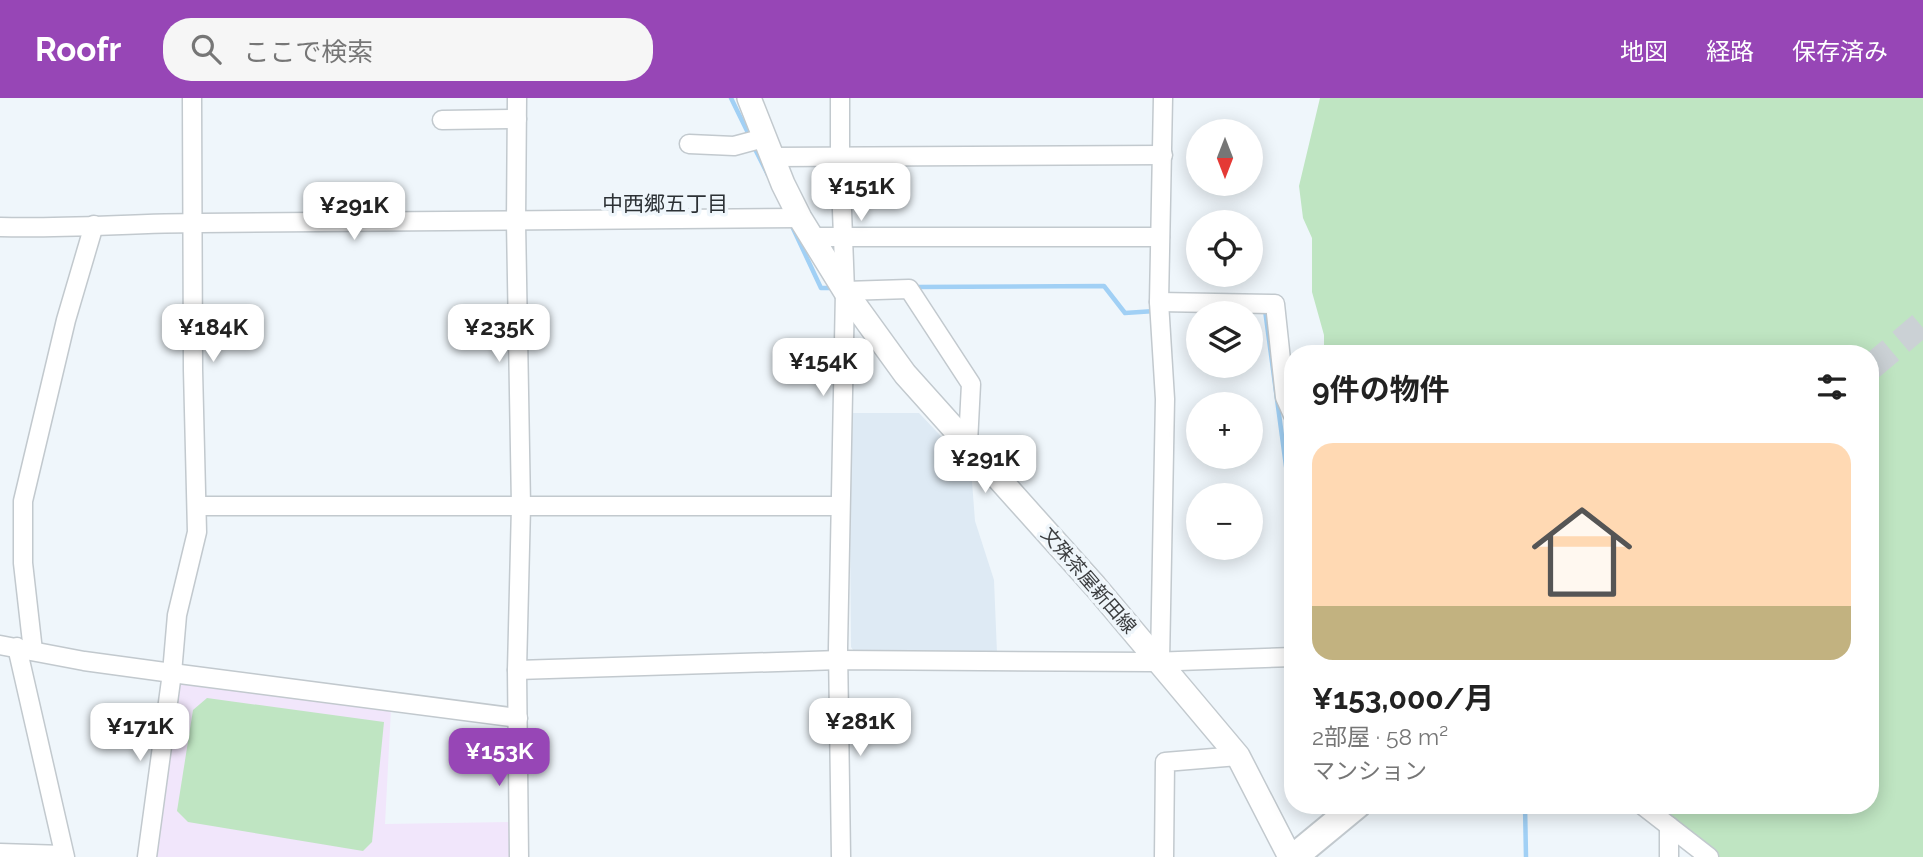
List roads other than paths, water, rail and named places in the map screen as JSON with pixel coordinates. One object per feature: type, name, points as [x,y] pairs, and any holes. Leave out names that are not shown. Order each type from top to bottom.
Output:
[{"type":"highway","points":[[1292,857],[1346,814]]},
{"type":"main road","name":"文殊茶屋新田線","points":[[749,98],[767,148],[806,228],[845,291],[905,374],[1160,661],[1238,756],[1292,857]]},
{"type":"street","points":[[147,857],[172,673],[177,615],[194,550],[197,506],[192,98]]},
{"type":"street","points":[[517,98],[516,222],[521,506],[517,670],[519,857]]},
{"type":"street","points":[[841,98],[840,156],[845,291],[840,506],[841,857]]},
{"type":"street","points":[[1160,661],[1165,399],[1159,302],[1163,98]]},
{"type":"street","points":[[442,120],[517,119]]},
{"type":"street","points":[[689,144],[767,148],[840,156],[1163,155]]},
{"type":"street","points":[[0,227],[60,229],[94,225],[193,223],[516,222],[806,228],[842,235],[1160,237]]},
{"type":"street","points":[[0,853],[64,856],[17,648],[23,563],[23,501],[66,320],[94,225]]},
{"type":"street","points":[[845,291],[909,289],[971,384],[968,443]]},
{"type":"street","points":[[1159,302],[1275,304],[1284,388]]},
{"type":"street","points":[[197,506],[840,506]]},
{"type":"street","points":[[17,648],[172,673],[518,718]]},
{"type":"street","points":[[517,670],[840,660],[1160,661],[1284,657]]},
{"type":"street","points":[[1164,857],[1165,762],[1238,756]]},
{"type":"street","points":[[1654,814],[1709,857]]},
{"type":"street","points":[[1669,826],[1669,857]]},
{"type":"waterway","points":[[731,98],[750,137]]},
{"type":"waterway","points":[[753,145],[768,175]]},
{"type":"waterway","points":[[791,224],[821,288],[836,288]]},
{"type":"waterway","points":[[915,287],[1104,286],[1125,313],[1155,311]]},
{"type":"waterway","points":[[1263,310],[1284,451]]},
{"type":"waterway","points":[[1525,814],[1526,857]]},
{"type":"tunnel","points":[[1879,360],[1923,323]]},
{"type":"district","name":"中西郷五丁目","points":[[665,204]]}]
